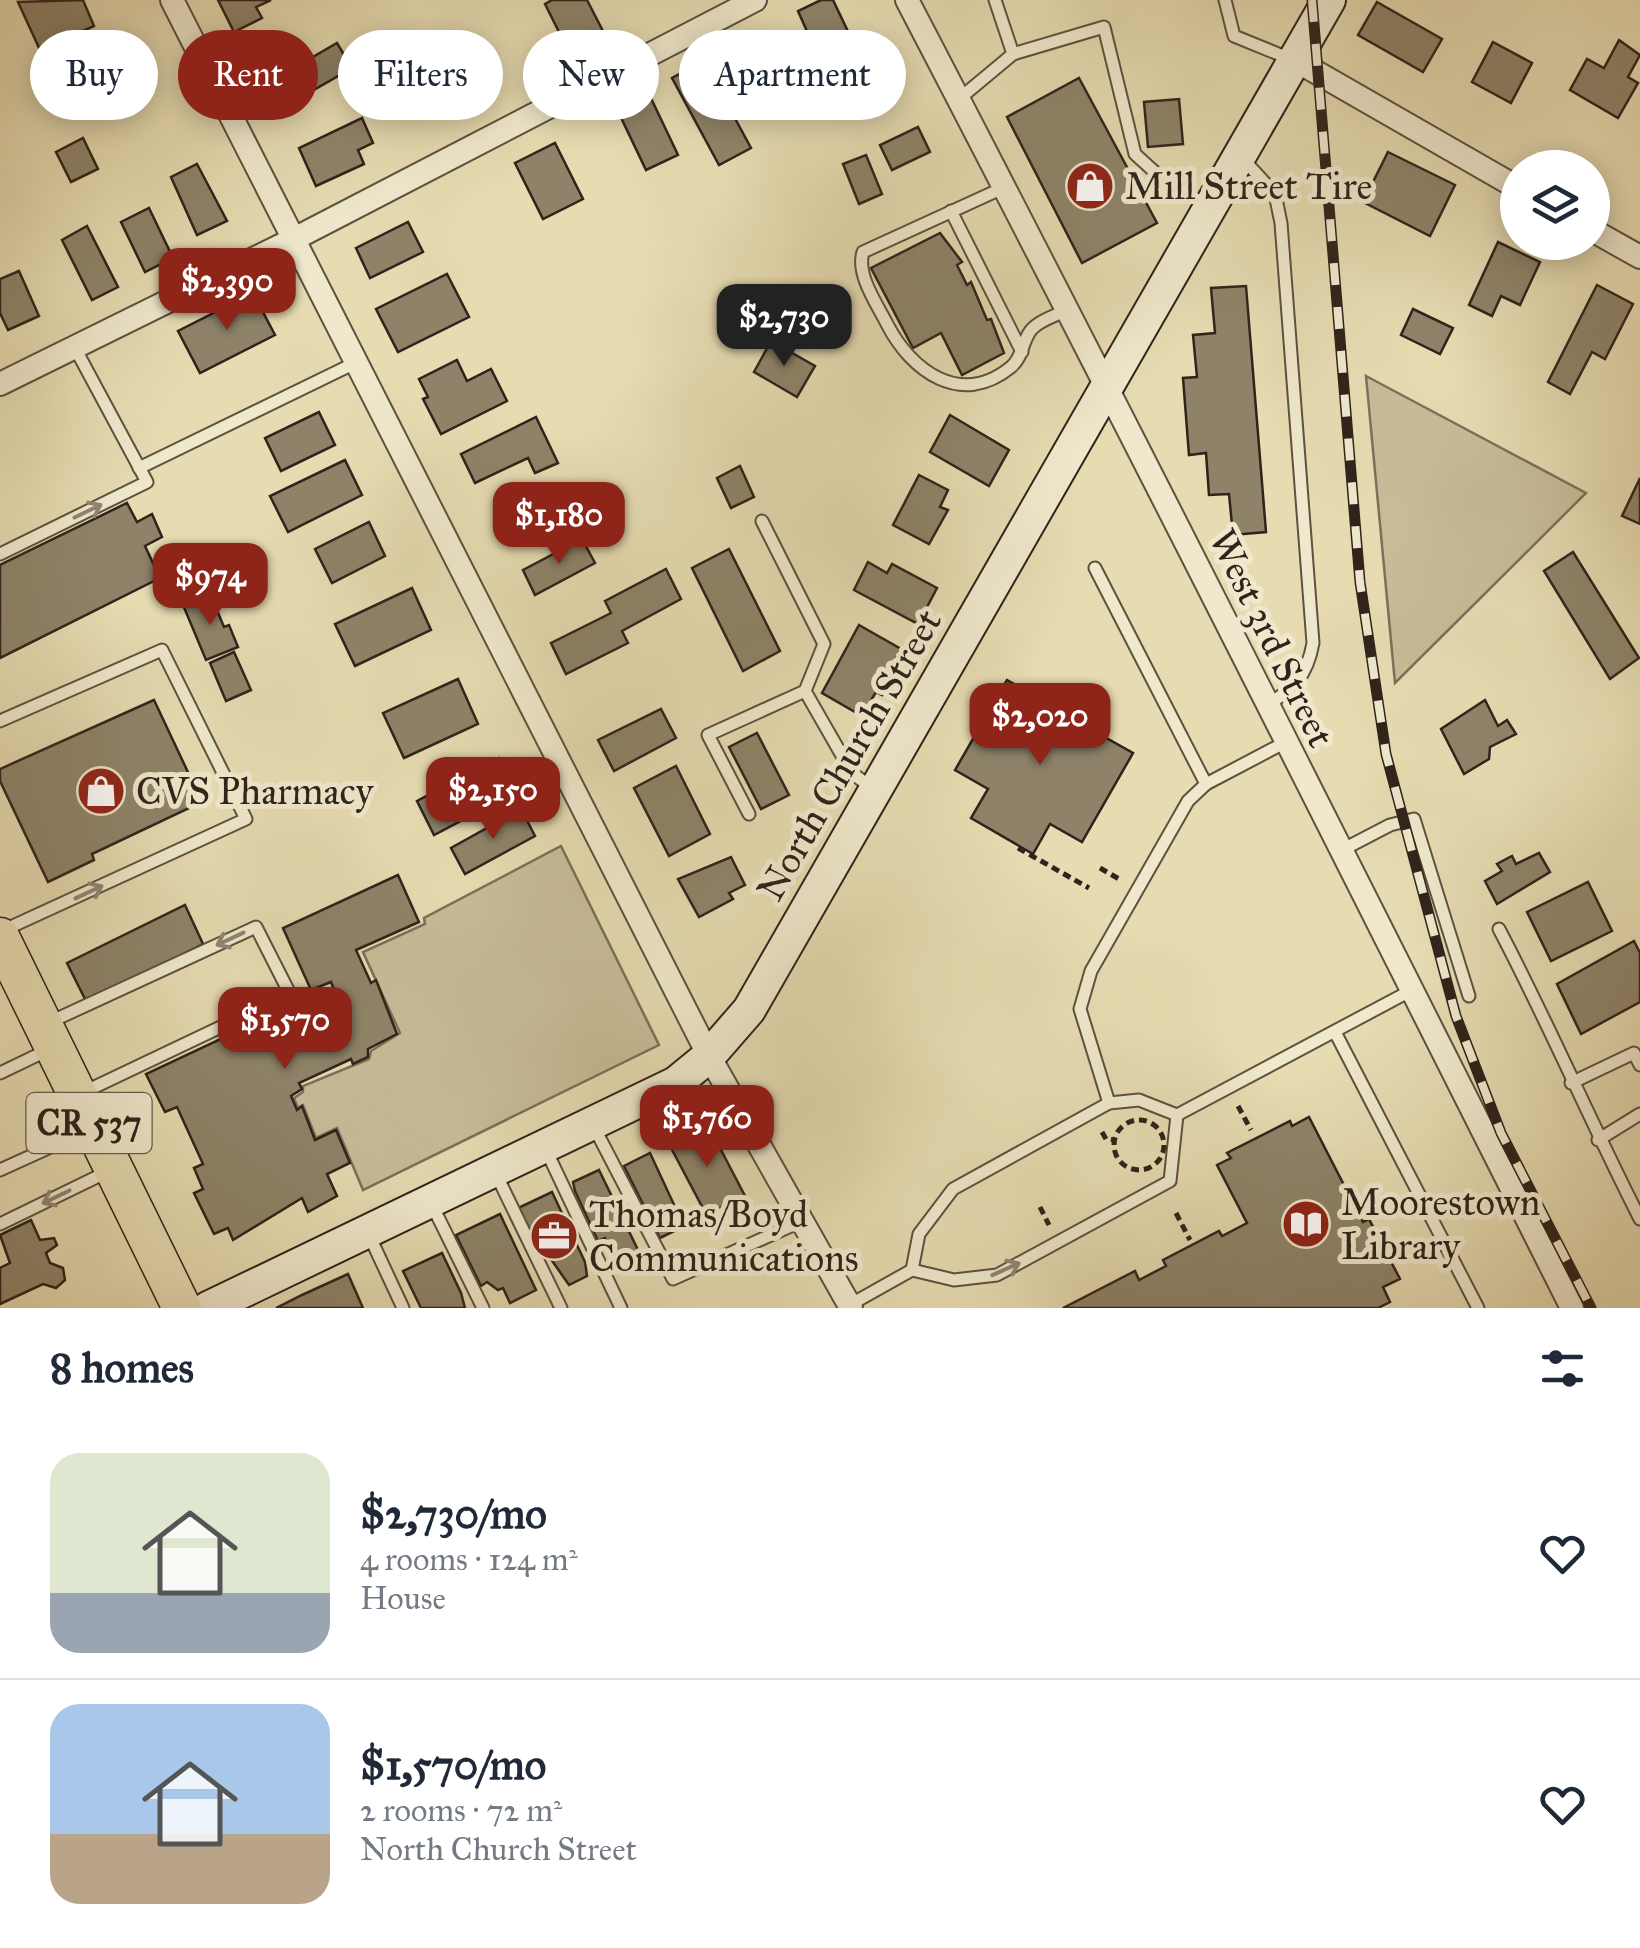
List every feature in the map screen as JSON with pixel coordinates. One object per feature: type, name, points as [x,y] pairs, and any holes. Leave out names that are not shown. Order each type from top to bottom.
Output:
[{"type":"main road","name":"North Church Street","points":[[208,1308],[676,1082],[709,1056],[749,1010],[1329,0]]},
{"type":"main road","name":"CR 537","points":[[0,935],[182,1308]]},
{"type":"street","points":[[172,0],[709,1056],[848,1307]]},
{"type":"street","points":[[0,384],[294,239],[755,0]]},
{"type":"street","name":"West 3rd Street","points":[[907,0],[1110,387],[1284,743],[1572,1308]]},
{"type":"street","points":[[1295,60],[1500,178]]},
{"type":"street","points":[[1610,240],[1640,257]]},
{"type":"lane","points":[[995,0],[1013,54]]},
{"type":"lane","points":[[1225,0],[1234,36],[1295,60]]},
{"type":"lane","points":[[959,99],[1013,54],[1104,27],[1135,154],[1180,195]]},
{"type":"lane","points":[[1240,156],[1274,194],[1281,224],[1314,643],[1308,670],[1297,686],[1266,707]]},
{"type":"lane","points":[[1004,187],[863,252],[862,270],[902,355],[960,386],[988,380],[1013,366],[1033,328],[1069,309]]},
{"type":"lane","points":[[952,211],[1022,352]]},
{"type":"lane","points":[[0,554],[146,482],[74,347]]},
{"type":"lane","points":[[139,468],[357,362]]},
{"type":"lane","points":[[749,814],[708,735],[805,691],[824,644],[762,520]]},
{"type":"lane","points":[[1096,568],[1206,784]]},
{"type":"lane","points":[[0,721],[162,650],[246,820],[0,935]]},
{"type":"lane","points":[[805,691],[852,772],[875,791]]},
{"type":"lane","points":[[1108,1103],[1080,1009],[1091,972],[1188,802],[1206,784],[1284,743]]},
{"type":"lane","points":[[1340,851],[1390,825],[1414,820],[1469,996]]},
{"type":"lane","points":[[0,1073],[48,1037],[256,926],[290,994],[84,1112],[0,1170]]},
{"type":"lane","points":[[1499,929],[1543,1014],[1598,1140],[1640,1219]]},
{"type":"lane","points":[[1177,1116],[1412,990]]},
{"type":"lane","points":[[1335,1032],[1478,1308]]},
{"type":"lane","points":[[1572,1083],[1634,1053],[1640,1064]]},
{"type":"lane","points":[[912,1270],[920,1234],[952,1189],[1108,1103],[1139,1100],[1177,1116]]},
{"type":"lane","points":[[1598,1140],[1640,1114]]},
{"type":"lane","points":[[848,1307],[912,1270],[954,1280],[997,1275],[1170,1181],[1177,1116]]},
{"type":"lane","points":[[592,1123],[673,1279],[802,1221]]},
{"type":"lane","points":[[544,1146],[621,1308]]},
{"type":"lane","points":[[0,1224],[112,1169]]},
{"type":"lane","points":[[494,1170],[560,1308]]},
{"type":"lane","points":[[430,1201],[483,1308]]},
{"type":"lane","points":[[367,1231],[403,1308]]},
{"type":"path","points":[[1018,848],[1089,888]]},
{"type":"path","points":[[1229,1088],[1251,1130]]},
{"type":"path","points":[[1144,1120],[1156,1125],[1164,1138],[1162,1154],[1153,1167],[1137,1170],[1122,1165],[1114,1149],[1115,1140],[1129,1121],[1144,1120]]},
{"type":"path","points":[[1102,1132],[1106,1139],[1115,1140]]},
{"type":"path","points":[[1040,1207],[1051,1228]]},
{"type":"path","points":[[1176,1213],[1190,1240]]},
{"type":"shaded area","points":[[1366,376],[1586,493],[1395,683]]},
{"type":"shaded area","points":[[561,846],[659,1045],[363,1190],[337,1128],[316,1138],[303,1105],[298,1108],[294,1098],[303,1092],[303,1086],[369,1059],[371,1051],[400,1033],[363,952],[425,924],[424,918]]},
{"type":"building","points":[[83,0],[94,26],[85,30],[31,30],[18,2]]},
{"type":"building","points":[[218,0],[271,0],[256,7],[262,18],[233,30]]},
{"type":"building","points":[[552,0],[587,0],[602,30],[558,30],[545,4]]},
{"type":"building","points":[[821,0],[833,0],[847,30],[806,30],[798,11]]},
{"type":"building","points":[[1377,2],[1442,39],[1423,72],[1358,35]]},
{"type":"building","points":[[1619,40],[1640,55],[1628,77],[1638,83],[1618,118],[1570,90],[1587,59],[1604,68]]},
{"type":"building","points":[[1493,42],[1532,63],[1511,103],[1472,82]]},
{"type":"building","points":[[338,45],[338,76],[318,87],[318,54]]},
{"type":"building","name":"Mill Street Tire","points":[[1079,78],[1157,223],[1082,263],[1007,117]]},
{"type":"building","points":[[1179,99],[1183,144],[1148,147],[1144,102]]},
{"type":"building","points":[[659,115],[678,155],[646,170],[622,120],[659,120]]},
{"type":"building","points":[[358,120],[363,120],[373,143],[358,150],[364,164],[316,186],[299,148]]},
{"type":"building","points":[[695,120],[736,120],[751,148],[719,165]]},
{"type":"building","points":[[918,127],[930,152],[892,170],[880,145]]},
{"type":"building","points":[[83,138],[98,169],[71,182],[56,152]]},
{"type":"building","points":[[555,143],[583,199],[543,219],[515,163]]},
{"type":"building","points":[[1388,152],[1455,185],[1430,236],[1363,202]]},
{"type":"building","points":[[866,155],[882,194],[859,204],[843,164]]},
{"type":"building","points":[[197,164],[227,221],[197,235],[171,177]]},
{"type":"building","points":[[149,208],[173,258],[145,272],[121,222]]},
{"type":"building","points":[[408,222],[423,252],[370,278],[356,248]]},
{"type":"building","points":[[87,226],[118,287],[92,300],[62,240]]},
{"type":"building","points":[[940,233],[962,262],[957,265],[967,285],[971,282],[987,320],[991,319],[1004,353],[962,375],[941,333],[913,348],[871,268]]},
{"type":"building","points":[[1498,242],[1500,260],[1540,262],[1520,305],[1501,296],[1492,316],[1469,305]]},
{"type":"building","points":[[19,271],[39,316],[8,330],[0,313],[0,279]]},
{"type":"building","points":[[447,274],[469,317],[398,352],[376,309]]},
{"type":"building","points":[[1597,285],[1633,304],[1605,359],[1592,352],[1570,394],[1548,382]]},
{"type":"building","points":[[1246,286],[1266,532],[1233,535],[1229,494],[1209,495],[1206,453],[1189,455],[1183,378],[1197,377],[1193,335],[1215,333],[1211,288]]},
{"type":"building","points":[[253,293],[275,335],[200,373],[178,331]]},
{"type":"building","points":[[1413,309],[1453,328],[1440,354],[1401,335]]},
{"type":"building","points":[[771,341],[815,366],[797,397],[754,372]]},
{"type":"building","points":[[457,360],[467,381],[491,369],[507,401],[441,434],[423,399],[428,397],[419,379]]},
{"type":"building","points":[[319,412],[335,445],[281,471],[265,438]]},
{"type":"building","points":[[950,415],[1009,450],[989,486],[930,452]]},
{"type":"building","points":[[536,417],[558,463],[535,473],[528,458],[475,483],[461,454]]},
{"type":"building","points":[[345,460],[362,495],[288,532],[270,496]]},
{"type":"building","points":[[740,466],[754,497],[731,508],[717,478]]},
{"type":"building","points":[[919,475],[948,490],[940,507],[948,510],[929,544],[893,525]]},
{"type":"building","points":[[1640,478],[1640,524],[1622,516]]},
{"type":"building","points":[[127,503],[137,522],[152,514],[162,537],[145,546],[160,578],[0,658],[0,565]]},
{"type":"building","points":[[369,522],[385,556],[332,583],[315,549]]},
{"type":"building","points":[[582,539],[595,563],[535,595],[523,570]]},
{"type":"building","points":[[729,549],[780,651],[743,671],[692,568]]},
{"type":"building","points":[[1573,552],[1639,658],[1610,679],[1544,571]]},
{"type":"building","points":[[868,562],[887,573],[892,564],[937,588],[918,624],[854,590]]},
{"type":"building","points":[[666,569],[681,599],[622,631],[628,643],[566,674],[551,643],[611,613],[605,601]]},
{"type":"building","points":[[412,588],[431,630],[355,666],[335,624]]},
{"type":"building","points":[[210,594],[224,627],[229,625],[238,647],[206,660],[183,605]]},
{"type":"building","points":[[859,625],[901,649],[887,673],[893,676],[882,695],[876,692],[862,716],[822,693]]},
{"type":"building","points":[[234,652],[251,690],[226,701],[210,663]]},
{"type":"building","points":[[458,679],[478,724],[404,758],[383,713]]},
{"type":"building","points":[[1007,680],[1056,708],[1062,696],[1092,713],[1085,726],[1133,753],[1082,842],[1050,824],[1033,854],[971,818],[988,789],[955,770]]},
{"type":"building","name":"CVS Pharmacy","points":[[154,700],[202,802],[92,854],[94,860],[48,882],[0,781],[0,769]]},
{"type":"building","points":[[1485,700],[1498,726],[1507,720],[1516,734],[1490,747],[1489,759],[1464,774],[1441,729]]},
{"type":"building","points":[[661,709],[676,738],[614,771],[598,740]]},
{"type":"building","points":[[757,733],[789,795],[761,809],[729,747]]},
{"type":"building","points":[[499,758],[516,792],[434,835],[417,801]]},
{"type":"building","points":[[676,766],[710,834],[669,856],[634,788]]},
{"type":"building","points":[[521,809],[535,836],[465,874],[451,848]]},
{"type":"building","points":[[1539,853],[1550,872],[1497,904],[1485,881],[1502,871],[1497,864],[1512,856],[1516,864]]},
{"type":"building","points":[[731,857],[745,885],[729,893],[733,899],[699,917],[678,879]]},
{"type":"building","points":[[398,875],[419,922],[356,950],[371,983],[376,980],[397,1034],[368,1049],[368,1057],[353,1064],[351,1059],[299,1083],[302,1089],[291,1096],[297,1110],[302,1106],[315,1140],[336,1130],[350,1163],[327,1174],[337,1196],[308,1212],[302,1198],[233,1240],[228,1228],[214,1234],[194,1193],[203,1189],[194,1168],[203,1164],[177,1107],[165,1112],[146,1074],[263,1019],[269,1030],[337,998],[331,982],[311,990],[283,928]]},
{"type":"building","points":[[1588,882],[1612,931],[1551,961],[1527,912]]},
{"type":"building","points":[[185,905],[203,944],[87,1003],[67,963]]},
{"type":"building","points":[[1634,941],[1640,953],[1640,1002],[1581,1034],[1557,984]]},
{"type":"building","points":[[1309,1117],[1363,1222],[1369,1219],[1400,1279],[1383,1287],[1390,1302],[1378,1308],[1063,1308],[1135,1271],[1139,1280],[1166,1266],[1163,1260],[1219,1231],[1222,1236],[1247,1223],[1217,1165],[1231,1158],[1227,1153],[1290,1121],[1292,1126]]},
{"type":"building","points":[[708,1125],[745,1196],[706,1214],[669,1144]]},
{"type":"building","points":[[650,1153],[676,1209],[681,1207],[689,1224],[660,1238],[624,1166]]},
{"type":"building","points":[[599,1170],[639,1252],[617,1263],[605,1238],[598,1241],[573,1182]]},
{"type":"building","name":"Thomas/Boyd Communications","points":[[552,1192],[585,1262],[587,1276],[569,1285],[516,1209]]},
{"type":"building","points":[[500,1214],[536,1290],[510,1303],[503,1288],[498,1290],[487,1282],[481,1286],[456,1235]]},
{"type":"building","points":[[31,1220],[40,1240],[54,1238],[57,1245],[46,1253],[50,1263],[63,1268],[65,1280],[56,1288],[43,1284],[0,1304],[0,1268],[10,1263],[0,1235]]},
{"type":"building","points":[[442,1253],[465,1308],[421,1308],[403,1271]]},
{"type":"building","points":[[348,1274],[363,1308],[276,1308],[302,1295]]},
{"type":"railway","points":[[1312,0],[1360,582],[1386,754],[1456,1016],[1501,1133],[1591,1308]]},
{"type":"place","name":"Mill Street Tire","points":[[1090,186]]},
{"type":"place","name":"CVS Pharmacy","points":[[101,791]]},
{"type":"place","name":"Moorestown Library","points":[[1306,1224]]},
{"type":"place","name":"Thomas/Boyd Communications","points":[[554,1236]]}]
